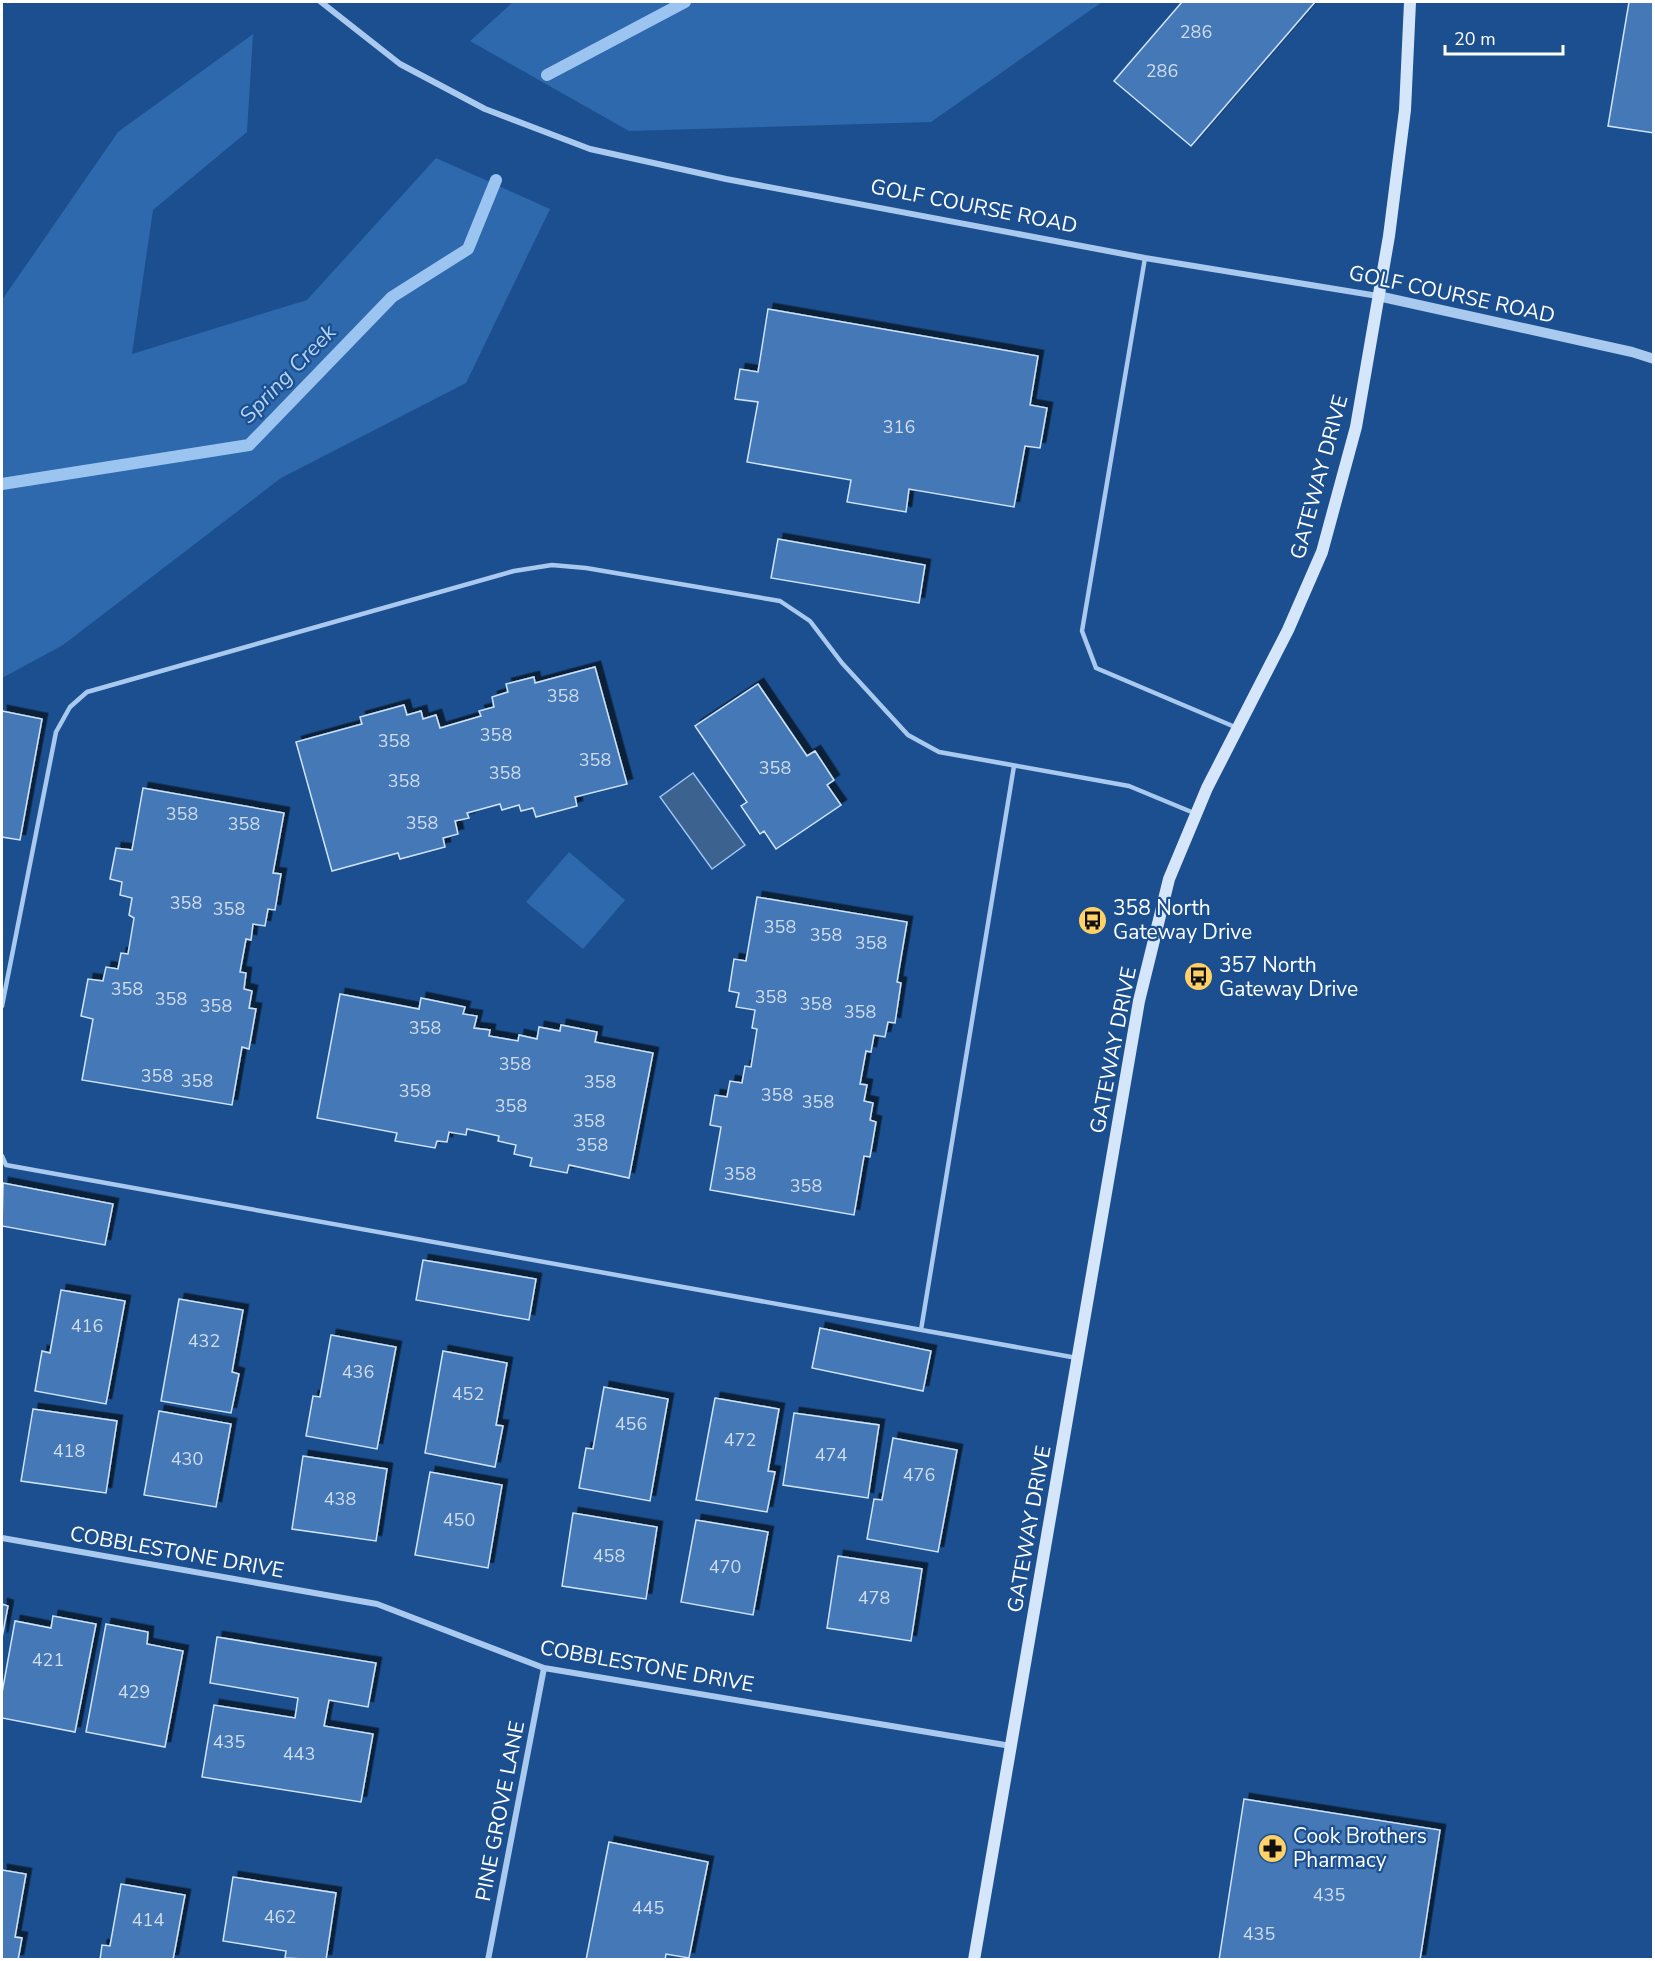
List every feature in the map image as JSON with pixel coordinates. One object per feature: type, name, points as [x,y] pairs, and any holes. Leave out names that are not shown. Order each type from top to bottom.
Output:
[{"type":"main road","name":"GATEWAY DRIVE","points":[[974,1959],[1139,1001],[1170,879],[1207,788],[1288,630],[1322,552],[1356,427],[1389,236],[1405,110],[1410,2]]},
{"type":"street","name":"GOLF COURSE ROAD","points":[[321,2],[400,64],[485,109],[590,149],[726,179],[1145,258],[1378,296],[1653,358]]},
{"type":"street","name":"COBBLESTONE DRIVE","points":[[2,1538],[377,1604],[544,1668],[1011,1746]]},
{"type":"street","name":"PINE GROVE LANE","points":[[488,1959],[544,1668]]},
{"type":"lane","points":[[1145,258],[1082,631],[1096,668],[1238,728]]},
{"type":"lane","points":[[2,1006],[56,732],[70,707],[87,692],[514,571],[552,565],[586,568],[780,602],[810,621],[842,663],[908,735],[939,752],[1129,786],[1196,814]]},
{"type":"lane","points":[[921,1330],[1014,766]]},
{"type":"lane","points":[[2,1156],[6,1165],[1078,1358]]},
{"type":"shaded area","points":[[513,2],[1102,2],[931,122],[629,131],[470,41]]},
{"type":"shaded area","points":[[253,34],[247,132],[153,210],[132,354],[307,300],[436,158],[550,209],[466,383],[281,478],[63,645],[2,678],[2,300],[118,132]]},
{"type":"shaded area","points":[[693,773],[745,845],[712,869],[660,797]]},
{"type":"shaded area","points":[[569,852],[625,900],[583,949],[526,902]]},
{"type":"building","points":[[1182,2],[1315,2],[1191,146],[1114,81]]},
{"type":"building","points":[[1629,2],[1654,2],[1654,133],[1608,126]]},
{"type":"building","points":[[768,309],[1038,356],[1030,405],[1047,408],[1040,448],[1025,446],[1014,507],[909,489],[906,512],[847,502],[851,480],[747,462],[758,402],[735,399],[740,369],[758,372]]},
{"type":"building","points":[[778,539],[925,565],[919,603],[771,578]]},
{"type":"building","points":[[595,667],[627,784],[575,797],[577,806],[536,817],[533,808],[521,811],[519,805],[502,810],[500,804],[467,813],[469,818],[455,821],[458,834],[443,838],[445,847],[400,859],[398,853],[332,871],[296,742],[362,724],[360,717],[404,705],[407,715],[421,711],[423,719],[436,715],[440,728],[481,716],[479,711],[494,707],[492,697],[508,692],[506,684],[534,677],[535,683]]},
{"type":"building","points":[[758,684],[807,756],[815,751],[834,780],[827,785],[841,805],[776,849],[764,831],[760,834],[741,806],[747,802],[695,726]]},
{"type":"building","points":[[2,711],[42,719],[20,840],[2,837]]},
{"type":"building","points":[[143,788],[284,813],[273,873],[281,874],[275,910],[268,909],[265,926],[253,924],[251,940],[246,939],[240,972],[246,973],[244,989],[252,991],[249,1008],[256,1009],[249,1049],[242,1047],[232,1105],[82,1080],[93,1019],[81,1016],[88,979],[103,981],[106,967],[118,969],[121,953],[128,954],[134,918],[129,915],[132,898],[120,895],[122,882],[110,879],[116,848],[132,850]]},
{"type":"building","points":[[757,897],[907,922],[897,982],[901,983],[895,1023],[888,1022],[885,1037],[874,1035],[871,1052],[866,1051],[860,1084],[867,1085],[864,1101],[873,1103],[870,1120],[876,1122],[870,1157],[864,1156],[854,1215],[710,1190],[721,1127],[710,1125],[715,1095],[727,1097],[730,1081],[742,1083],[745,1066],[751,1067],[757,1029],[752,1028],[755,1010],[736,1007],[739,993],[729,991],[734,959],[746,961]]},
{"type":"building","points":[[340,994],[419,1009],[421,998],[465,1007],[463,1014],[477,1016],[474,1028],[490,1030],[489,1036],[518,1041],[519,1035],[537,1039],[539,1027],[560,1031],[561,1025],[597,1032],[595,1042],[653,1053],[629,1178],[569,1165],[567,1173],[530,1166],[532,1158],[514,1154],[516,1145],[498,1141],[499,1136],[467,1129],[466,1135],[449,1132],[447,1142],[437,1141],[435,1148],[395,1141],[397,1133],[317,1118]]},
{"type":"building","points":[[3,1183],[113,1204],[105,1245],[2,1226]]},
{"type":"building","points":[[423,1260],[536,1279],[529,1320],[416,1300]]},
{"type":"building","points":[[61,1290],[125,1301],[106,1404],[35,1391],[42,1351],[50,1353]]},
{"type":"building","points":[[179,1299],[243,1310],[232,1372],[239,1374],[231,1413],[161,1401]]},
{"type":"building","points":[[820,1328],[931,1351],[923,1391],[812,1368]]},
{"type":"building","points":[[331,1335],[396,1347],[377,1449],[306,1436],[313,1396],[320,1397]]},
{"type":"building","points":[[443,1351],[507,1363],[496,1425],[503,1426],[495,1467],[425,1453]]},
{"type":"building","points":[[604,1387],[668,1399],[650,1501],[579,1488],[586,1448],[593,1449]]},
{"type":"building","points":[[715,1398],[779,1409],[768,1471],[775,1472],[767,1512],[696,1500]]},
{"type":"building","points":[[33,1409],[117,1421],[106,1493],[21,1481]]},
{"type":"building","points":[[159,1411],[231,1424],[216,1507],[144,1495]]},
{"type":"building","points":[[794,1413],[879,1425],[868,1498],[783,1485]]},
{"type":"building","points":[[893,1438],[957,1450],[938,1552],[867,1539],[874,1499],[882,1500]]},
{"type":"building","points":[[303,1456],[387,1469],[376,1541],[292,1529]]},
{"type":"building","points":[[430,1472],[502,1485],[488,1568],[415,1555]]},
{"type":"building","points":[[573,1513],[657,1527],[646,1599],[562,1586]]},
{"type":"building","points":[[696,1520],[768,1532],[753,1615],[681,1602]]},
{"type":"building","points":[[838,1556],[922,1569],[911,1641],[827,1628]]},
{"type":"building","points":[[2,1604],[8,1606],[2,1638]]},
{"type":"building","points":[[53,1616],[96,1624],[75,1732],[2,1718],[2,1693],[15,1621],[51,1628]]},
{"type":"building","points":[[106,1624],[148,1632],[147,1644],[183,1651],[165,1747],[86,1732]]},
{"type":"building","points":[[217,1637],[376,1663],[368,1707],[329,1700],[324,1726],[373,1734],[361,1802],[202,1777],[214,1705],[295,1718],[298,1698],[210,1683]]},
{"type":"building","points":[[1244,1799],[1440,1830],[1420,1960],[1219,1960]]},
{"type":"building","points":[[609,1842],[708,1862],[689,1958],[666,1954],[665,1960],[586,1960]]},
{"type":"building","points":[[2,1870],[26,1874],[15,1937],[22,1938],[18,1960],[2,1960]]},
{"type":"building","points":[[233,1877],[336,1893],[326,1960],[285,1958],[286,1951],[223,1941]]},
{"type":"building","points":[[121,1884],[185,1895],[173,1960],[100,1960],[102,1945],[110,1946]]},
{"type":"waterway","name":"Spring Creek","points":[[547,75],[685,2]]},
{"type":"waterway","name":"Spring Creek","points":[[2,484],[249,445],[392,297],[468,249],[496,180]]},
{"type":"place","name":"358 North Gateway Drive","points":[[1092,920]]},
{"type":"place","name":"357 North Gateway Drive","points":[[1198,977]]},
{"type":"place","name":"Cook Brothers Pharmacy","points":[[1272,1848]]}]
